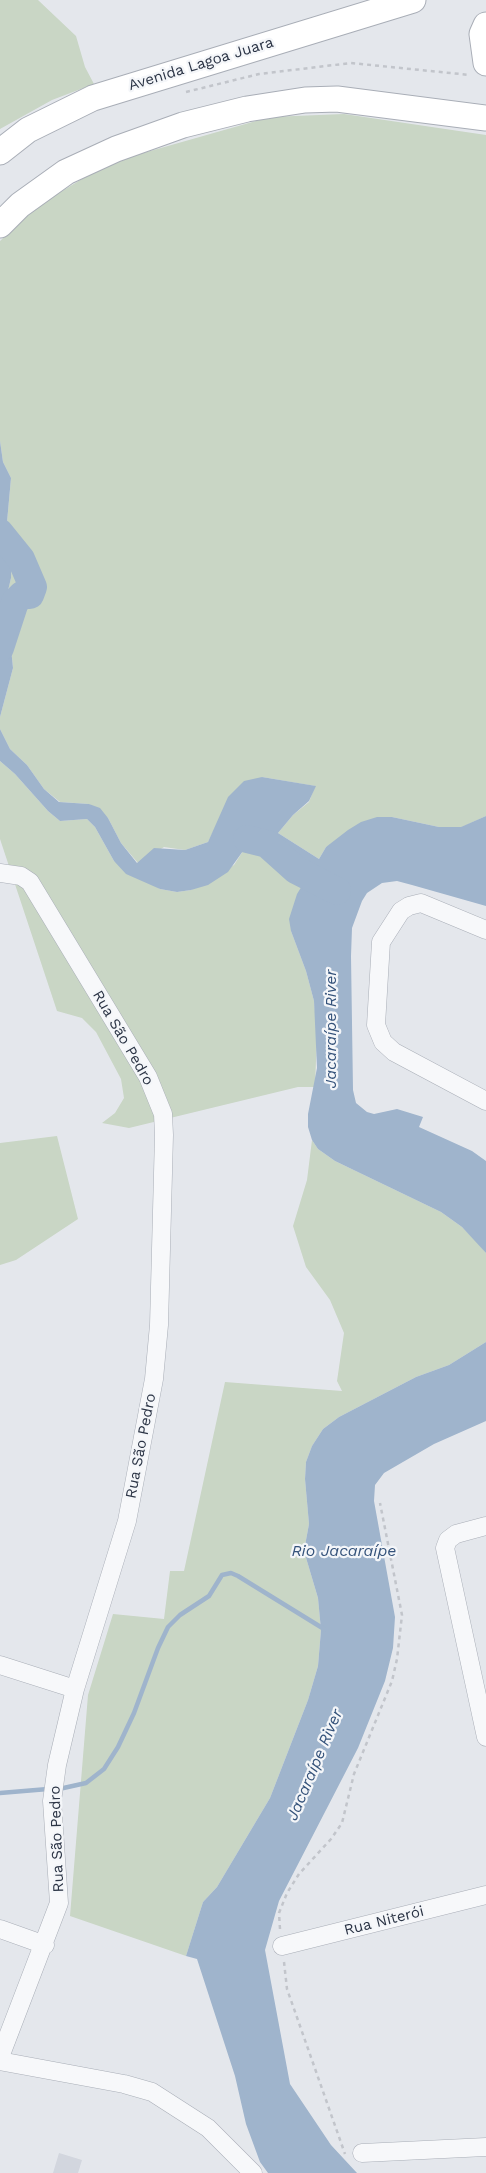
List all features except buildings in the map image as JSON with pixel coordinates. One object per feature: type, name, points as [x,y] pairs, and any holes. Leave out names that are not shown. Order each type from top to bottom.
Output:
[{"type":"main road","name":"Avenida Lagoa Juara","points":[[0,152],[28,130],[93,98],[412,0]]},
{"type":"main road","points":[[486,25],[482,34],[486,63]]},
{"type":"main road","points":[[0,225],[20,205],[66,172],[116,148],[183,125],[247,109],[305,100],[337,99],[486,118]]},
{"type":"street","name":"Rua São Pedro","points":[[0,873],[21,876],[30,882],[148,1077],[163,1114],[159,1325],[154,1379],[127,1521],[75,1689],[53,1784],[59,1903],[45,1945],[0,2057]]},
{"type":"street","points":[[486,930],[421,903],[409,906],[401,911],[381,942],[376,1025],[383,1042],[394,1052],[486,1101]]},
{"type":"street","points":[[486,1526],[456,1534],[448,1540],[445,1548],[486,1737]]},
{"type":"street","points":[[0,1665],[75,1689]]},
{"type":"street","name":"Rua Niterói","points":[[282,1946],[486,1895]]},
{"type":"street","points":[[0,1929],[45,1945]]},
{"type":"street","points":[[0,2061],[124,2084],[152,2092],[174,2104],[208,2128],[254,2173]]},
{"type":"street","points":[[354,2155],[486,2147]]},
{"type":"path","points":[[354,2155],[287,1989],[279,1913],[298,1874],[331,1839],[342,1824],[354,1774],[392,1681],[397,1659],[402,1614],[380,1503]]},
{"type":"shaded area","points":[[59,2153],[82,2160],[78,2173],[53,2173]]},
{"type":"green space","points":[[0,0],[38,0],[76,36],[85,67],[94,84],[52,100],[0,129]]},
{"type":"green space","points":[[344,114],[486,135],[486,816],[462,827],[439,827],[392,817],[326,847],[319,859],[278,833],[293,815],[309,802],[315,786],[262,777],[218,822],[208,842],[185,850],[164,847],[138,863],[121,843],[108,818],[89,804],[60,802],[44,789],[27,765],[10,749],[0,729],[0,717],[13,668],[6,598],[11,578],[12,550],[7,522],[11,478],[3,462],[0,441],[0,241],[36,207],[108,163],[270,117]]},
{"type":"green space","points":[[0,761],[60,821],[87,819],[95,827],[114,861],[160,889],[177,892],[191,890],[234,865],[243,851],[255,845],[284,857],[309,876],[291,931],[306,971],[314,1001],[317,1034],[315,1087],[298,1087],[129,1128],[102,1123],[115,1113],[124,1098],[121,1079],[96,1032],[82,1018],[57,1011],[0,839]]},
{"type":"green space","points":[[57,1136],[78,1219],[16,1260],[0,1265],[0,1143]]},
{"type":"green space","points":[[312,1140],[318,1149],[335,1161],[441,1212],[462,1227],[480,1245],[486,1253],[486,1342],[449,1365],[416,1377],[339,1417],[323,1429],[312,1446],[306,1462],[305,1479],[309,1524],[304,1551],[318,1598],[321,1630],[318,1666],[308,1700],[270,1798],[217,1887],[203,1902],[186,1956],[70,1916],[88,1695],[113,1614],[164,1619],[170,1571],[184,1571],[225,1382],[342,1391],[337,1381],[344,1333],[330,1300],[306,1267],[293,1226],[307,1180]]},
{"type":"water","points":[[0,441],[3,462],[11,478],[7,522],[12,550],[11,578],[6,599],[13,668],[0,717]]},
{"type":"water","name":"Jacaraípe River","points":[[0,729],[10,749],[27,765],[44,789],[59,802],[89,804],[100,808],[108,818],[121,843],[137,863],[154,848],[185,850],[208,842],[228,797],[244,781],[262,777],[316,786],[309,801],[293,815],[278,833],[319,859],[326,847],[348,830],[361,822],[377,817],[392,817],[439,827],[461,827],[486,816],[486,906],[397,881],[382,883],[367,893],[362,901],[352,928],[351,956],[353,1090],[356,1103],[367,1112],[374,1114],[397,1109],[423,1117],[419,1127],[472,1151],[486,1161],[486,1253],[462,1227],[441,1212],[335,1161],[318,1149],[312,1140],[308,1127],[308,1114],[317,1068],[314,1001],[306,971],[291,931],[289,919],[297,894],[308,876],[284,857],[255,845],[243,851],[228,872],[208,885],[191,890],[177,892],[160,889],[126,874],[114,861],[95,827],[87,819],[60,821],[0,761]]},
{"type":"water","name":"Rio Jacaraípe","points":[[486,1342],[486,1421],[434,1444],[384,1473],[375,1485],[374,1501],[395,1617],[393,1648],[385,1681],[358,1748],[279,1901],[265,1950],[290,2084],[331,2145],[357,2173],[268,2173],[260,2162],[246,2124],[235,2076],[197,1959],[186,1956],[203,1902],[217,1887],[270,1798],[308,1700],[318,1666],[321,1630],[318,1598],[304,1551],[309,1524],[305,1479],[306,1462],[312,1446],[323,1429],[339,1417],[416,1377],[449,1365]]},
{"type":"waterway","points":[[0,533],[21,559],[33,587],[30,595],[22,595],[15,602],[0,648]]},
{"type":"waterway","points":[[247,839],[267,844],[296,870],[337,891]]},
{"type":"waterway","points":[[59,1789],[86,1783],[104,1769],[118,1747],[134,1713],[158,1648],[168,1627],[180,1615],[209,1596],[222,1575],[231,1573],[238,1576],[324,1629]]},
{"type":"waterway","points":[[0,1793],[48,1789]]}]
